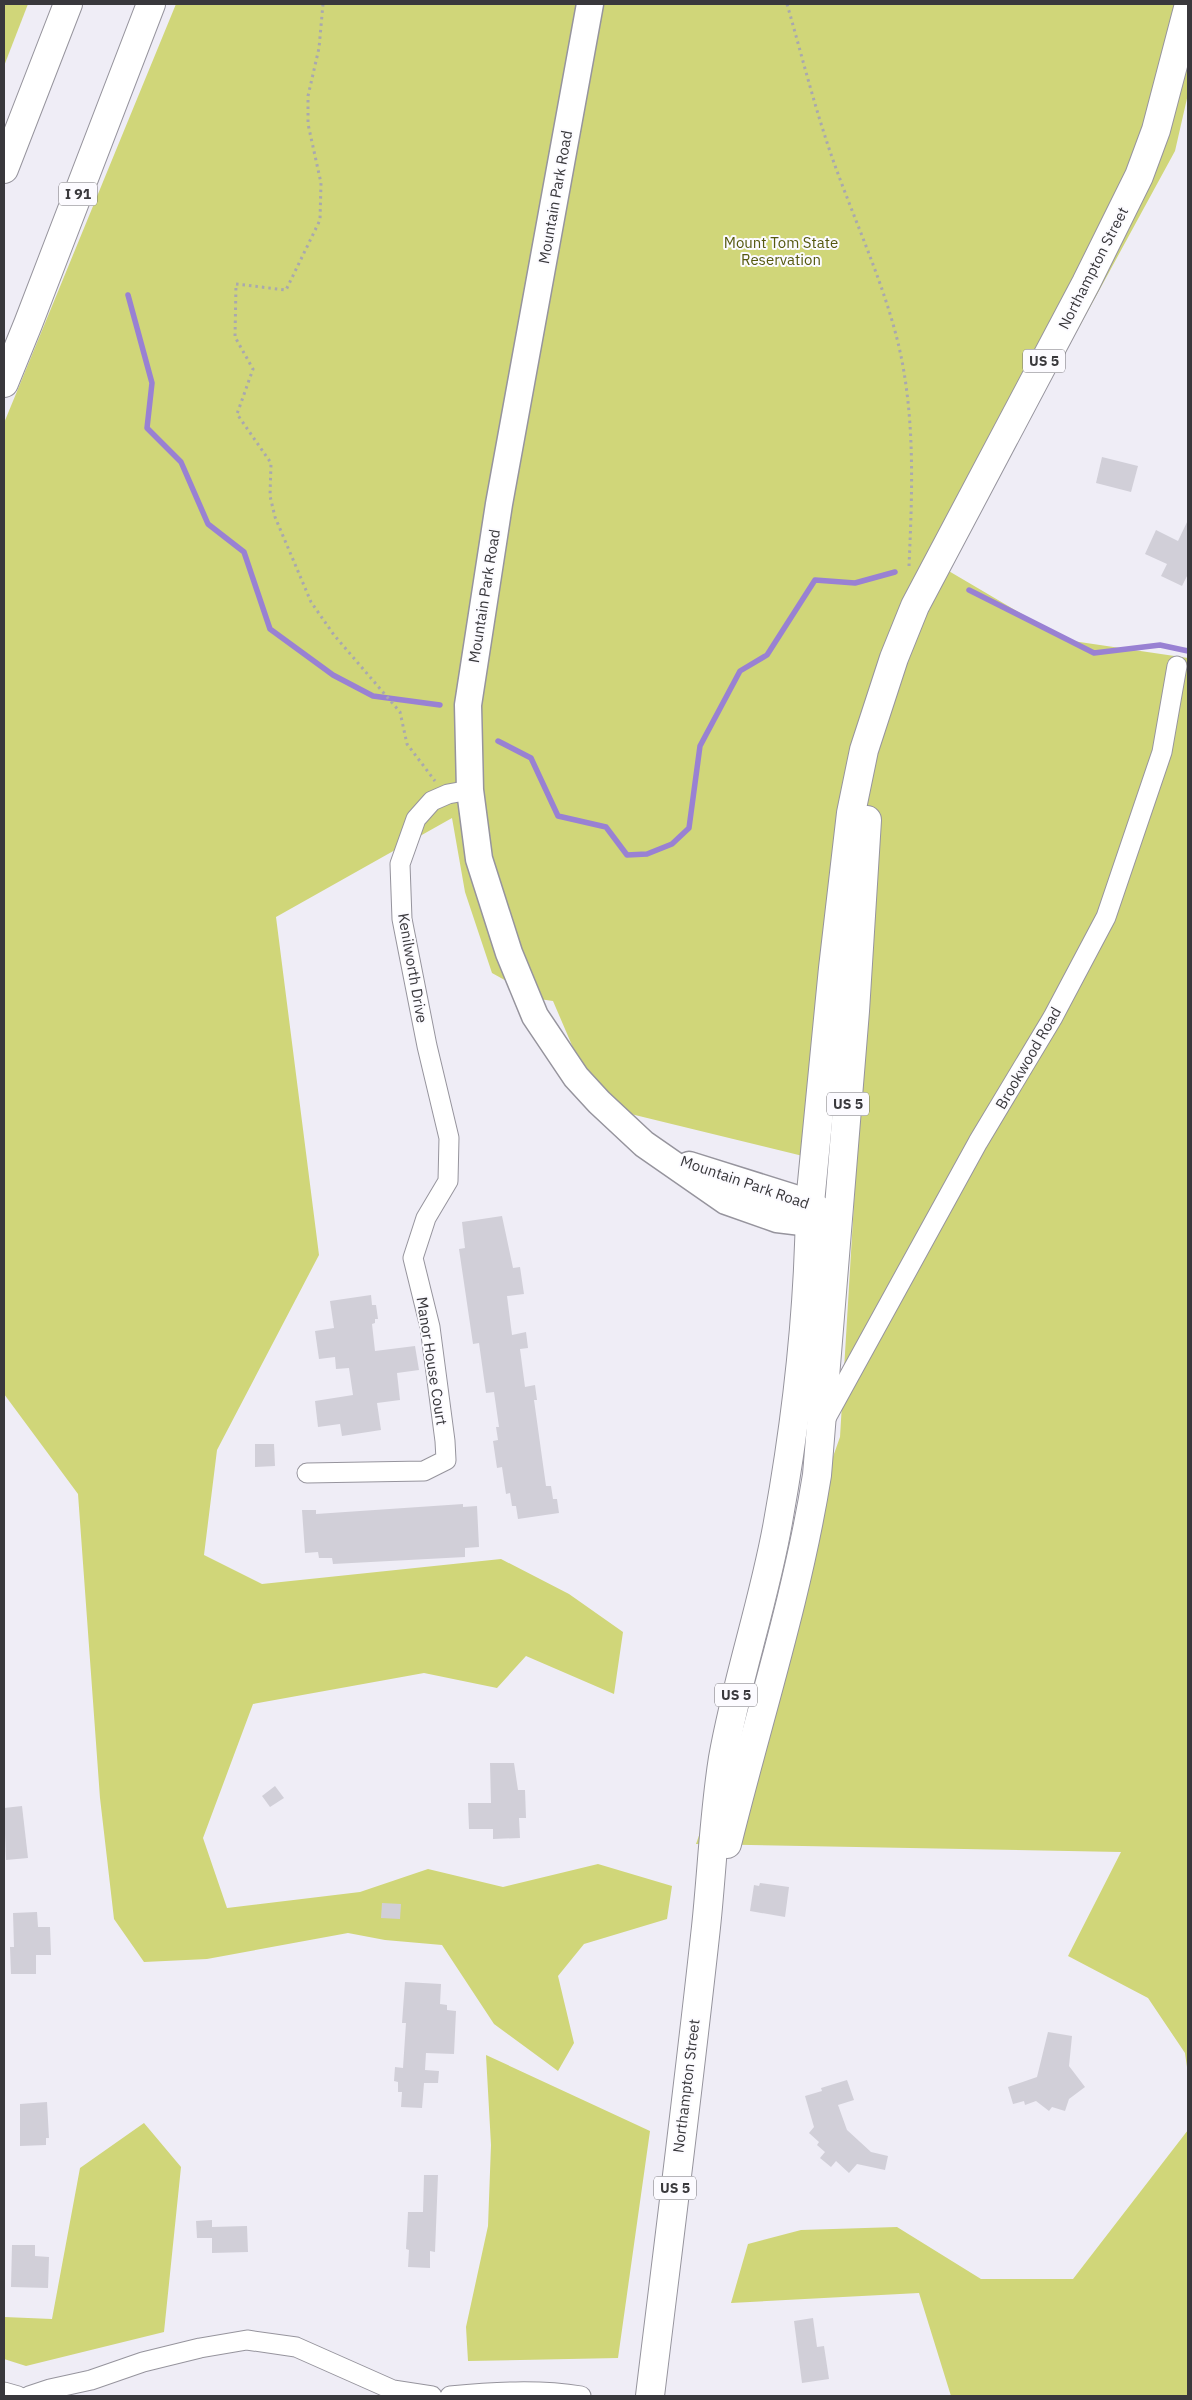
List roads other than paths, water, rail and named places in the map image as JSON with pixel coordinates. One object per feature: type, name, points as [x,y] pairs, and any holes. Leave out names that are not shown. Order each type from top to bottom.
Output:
[{"type":"main road","points":[[4,169],[68,4]]},
{"type":"main road","name":"I 91","points":[[4,383],[151,4]]},
{"type":"main road","name":"Northampton Street","points":[[878,706],[904,632],[918,600],[1090,276],[1138,176],[1156,130],[1188,8]]},
{"type":"main road","name":"US 5","points":[[706,1926],[714,1828],[723,1759],[735,1699],[771,1558],[787,1468],[801,1358],[810,1213],[835,950],[851,813],[864,750],[878,706]]},
{"type":"main road","name":"US 5","points":[[706,1926],[805,1541],[817,1476],[855,1011],[866,829],[878,706]]},
{"type":"main road","name":"Northampton Street","points":[[650,2396],[706,1926]]},
{"type":"street","name":"Mountain Park Road","points":[[590,4],[478,629],[459,792],[509,953],[535,1016],[576,1077],[625,1128],[644,1144],[699,1169],[810,1213],[838,1222]]},
{"type":"street","name":"Brookwood Road","points":[[822,1426],[978,1142],[1053,1017],[1106,918],[1162,752],[1177,666]]},
{"type":"street","name":"Kenilworth Drive","points":[[448,1180],[449,1138],[427,1046],[402,919],[400,864],[416,819],[432,800],[459,792]]},
{"type":"street","name":"Manor House Court","points":[[306,1473],[424,1471],[446,1460],[430,1327],[413,1258],[426,1218],[448,1180]]},
{"type":"street","points":[[29,2396],[50,2389],[91,2388],[143,2362],[200,2348],[246,2340],[296,2346],[393,2390],[432,2396]]},
{"type":"street","points":[[4,2392],[18,2396]]},
{"type":"street","points":[[450,2396],[498,2393],[564,2393],[581,2396]]},
{"type":"waterway","points":[[128,295],[152,383],[147,428],[181,462],[208,524],[244,552],[270,629],[333,675],[373,696],[440,705]]},
{"type":"waterway","points":[[498,741],[531,758],[558,816],[606,827],[627,855],[647,854],[672,844],[689,828],[700,746],[740,671],[767,655],[815,580],[855,583],[895,572]]},
{"type":"waterway","points":[[969,590],[1094,653],[1160,645],[1188,651]]},
{"type":"park label","name":"Mount Tom State Reservation","points":[[781,250]]}]
